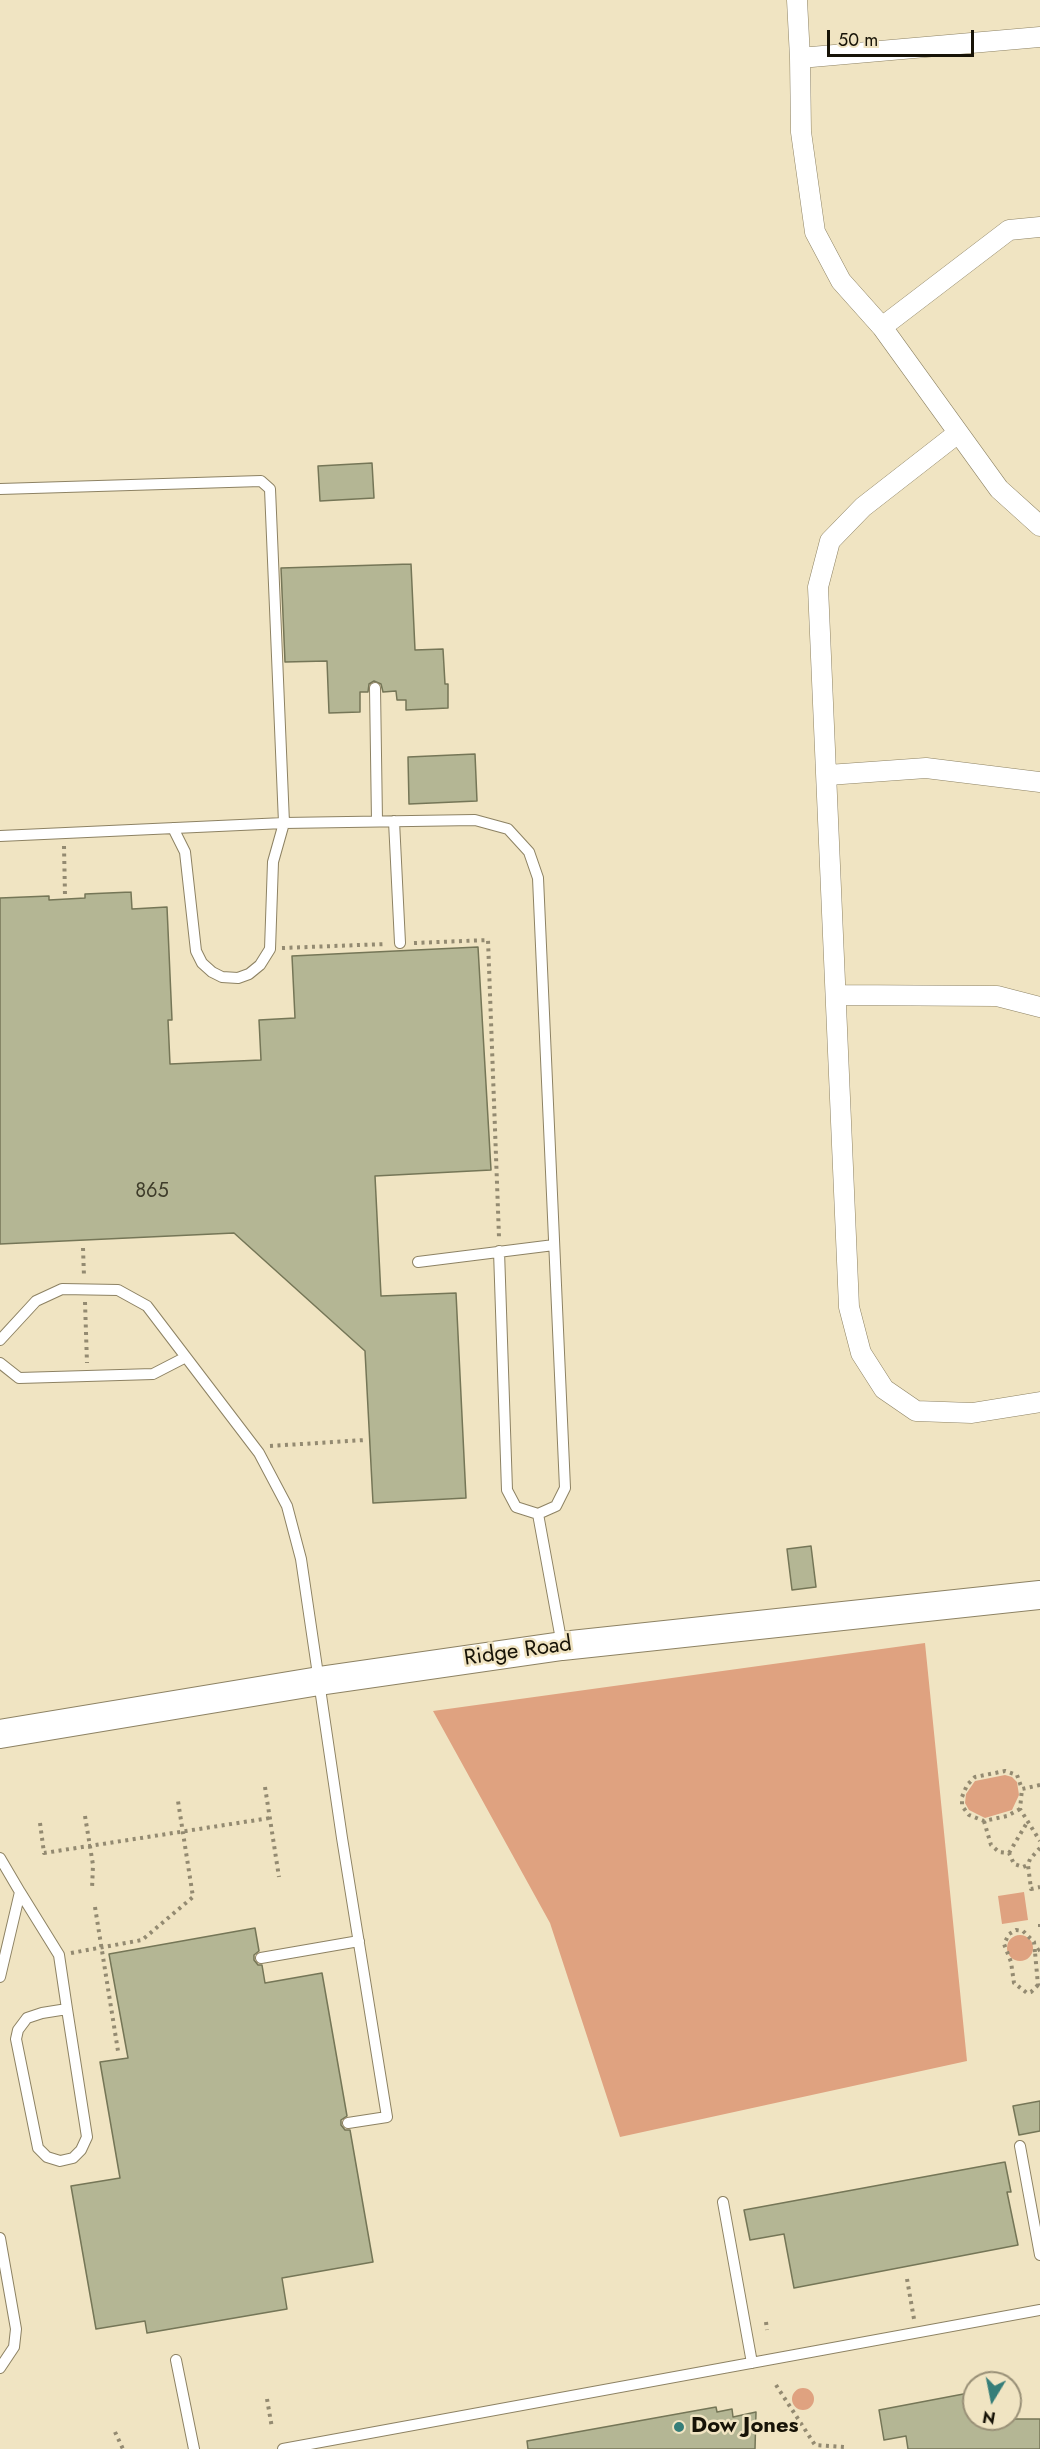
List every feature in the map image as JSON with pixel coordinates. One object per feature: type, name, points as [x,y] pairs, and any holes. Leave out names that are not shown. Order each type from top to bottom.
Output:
[{"type":"street","points":[[797,0],[801,132],[815,232],[841,281],[882,327],[999,489],[1040,526]]},
{"type":"street","points":[[800,58],[1040,37]]},
{"type":"street","points":[[882,327],[1008,230],[1040,227]]},
{"type":"street","points":[[958,433],[863,507],[830,541],[818,587],[828,775],[849,1307],[861,1353],[884,1389],[916,1411],[972,1413],[1040,1402]]},
{"type":"street","points":[[828,775],[926,768],[1040,782]]},
{"type":"street","points":[[837,995],[997,996],[1040,1007]]},
{"type":"street","name":"Ridge Road","points":[[0,1734],[319,1681],[562,1646],[1040,1595]]},
{"type":"lane","points":[[0,489],[261,481],[270,489],[284,823],[273,862],[270,949],[260,965],[249,974],[238,978],[222,977],[202,963],[194,943],[190,879],[185,852],[173,828]]},
{"type":"lane","points":[[375,688],[377,821]]},
{"type":"lane","points":[[0,836],[377,821],[475,820],[508,829],[529,852],[538,878],[565,1488],[556,1506],[538,1514],[516,1506],[507,1490],[499,1251]]},
{"type":"lane","points":[[394,821],[400,943]]},
{"type":"lane","points":[[418,1263],[554,1245]]},
{"type":"lane","points":[[0,1341],[36,1301],[62,1289],[118,1290],[147,1306],[259,1453],[287,1506],[302,1559],[387,2117],[348,2123]]},
{"type":"lane","points":[[0,1363],[20,1378],[153,1374],[186,1357]]},
{"type":"lane","points":[[538,1514],[562,1646]]},
{"type":"lane","points":[[0,1858],[59,1955],[87,2137],[81,2150],[73,2158],[60,2161],[47,2157],[38,2148],[16,2039],[18,2030],[27,2018],[67,2009]]},
{"type":"lane","points":[[0,1977],[20,1892]]},
{"type":"lane","points":[[261,1958],[359,1941]]},
{"type":"lane","points":[[1020,2146],[1040,2255]]},
{"type":"lane","points":[[723,2202],[752,2363]]},
{"type":"lane","points":[[0,2238],[16,2329],[14,2347],[0,2368]]},
{"type":"lane","points":[[283,2449],[1040,2310]]},
{"type":"lane","points":[[176,2360],[194,2449]]},
{"type":"path","points":[[63,833],[65,895]]},
{"type":"path","points":[[270,949],[488,940],[499,1251]]},
{"type":"path","points":[[83,1248],[87,1376]]},
{"type":"path","points":[[259,1453],[270,1446],[365,1440]]},
{"type":"path","points":[[1020,1809],[1007,1816],[984,1821],[969,1815],[962,1806],[962,1797],[967,1785],[975,1777],[1005,1771],[1017,1776],[1022,1789],[1020,1809],[1040,1841]]},
{"type":"path","points":[[1022,1789],[1040,1785]]},
{"type":"path","points":[[265,1786],[279,1877]]},
{"type":"path","points":[[59,1955],[142,1940],[193,1897],[178,1801]]},
{"type":"path","points":[[85,1816],[93,1865],[92,1889]]},
{"type":"path","points":[[39,1823],[44,1853],[270,1818]]},
{"type":"path","points":[[984,1821],[991,1845],[999,1852],[1009,1853]]},
{"type":"path","points":[[1009,1853],[1028,1821]]},
{"type":"path","points":[[1009,1853],[1014,1864],[1023,1867],[1028,1865],[1040,1848]]},
{"type":"path","points":[[1028,1865],[1031,1889],[1040,1887]]},
{"type":"path","points":[[94,1907],[118,2051]]},
{"type":"path","points":[[1016,1930],[1023,1931],[1034,1942],[1038,1950],[1039,1986],[1027,1993],[1014,1983],[1011,1962],[1004,1944],[1009,1934],[1016,1930]]},
{"type":"path","points":[[907,2279],[915,2322]]},
{"type":"path","points":[[766,2322],[767,2330]]},
{"type":"path","points":[[776,2385],[815,2445],[845,2447]]},
{"type":"path","points":[[267,2399],[272,2428]]},
{"type":"path","points":[[115,2432],[123,2449]]},
{"type":"shaded area","points":[[925,1643],[967,2061],[620,2137],[550,1923],[433,1711]]},
{"type":"shaded area","points":[[1005,1775],[1017,1782],[1019,1795],[1012,1810],[985,1818],[969,1810],[965,1803],[966,1794],[975,1781]]},
{"type":"shaded area","points":[[1024,1892],[1028,1920],[1002,1924],[998,1896]]},
{"type":"shaded area","points":[[1020,1935],[1029,1939],[1033,1948],[1029,1957],[1020,1961],[1011,1957],[1007,1948],[1011,1939]]},
{"type":"shaded area","points":[[803,2388],[811,2391],[814,2399],[811,2407],[803,2410],[795,2407],[792,2399],[795,2391]]},
{"type":"building","points":[[372,463],[374,498],[320,501],[318,466]]},
{"type":"building","points":[[411,564],[415,650],[443,649],[445,684],[448,684],[448,708],[406,710],[406,700],[397,700],[396,691],[383,692],[381,684],[374,681],[369,684],[368,692],[360,692],[360,712],[329,713],[327,661],[285,662],[281,568]]},
{"type":"building","points":[[475,754],[477,801],[409,804],[408,757]]},
{"type":"building","points":[[131,892],[132,909],[167,907],[172,1020],[168,1020],[170,1064],[261,1060],[259,1020],[295,1018],[292,956],[478,947],[491,1170],[375,1176],[381,1296],[456,1293],[466,1498],[373,1503],[365,1351],[234,1233],[0,1244],[0,898],[49,896],[49,900],[85,898],[85,894]]},
{"type":"building","points":[[811,1546],[816,1587],[792,1590],[787,1549]]},
{"type":"building","points":[[255,1928],[259,1951],[254,1955],[254,1960],[258,1965],[262,1965],[265,1983],[322,1973],[347,2116],[341,2120],[341,2125],[345,2130],[350,2130],[373,2262],[282,2278],[287,2309],[147,2333],[145,2321],[96,2329],[71,2186],[120,2178],[100,2062],[128,2058],[109,1954]]},
{"type":"building","points":[[1040,2101],[1040,2131],[1019,2135],[1013,2106]]},
{"type":"building","points":[[1005,2162],[1011,2192],[1007,2192],[1018,2245],[794,2288],[784,2234],[750,2240],[744,2210]]},
{"type":"building","points":[[962,2394],[962,2431],[1022,2431],[1022,2419],[1040,2419],[1040,2449],[908,2449],[906,2436],[884,2440],[879,2410]]},
{"type":"building","name":"Dow Jones","points":[[716,2407],[717,2412],[732,2409],[733,2417],[756,2412],[755,2449],[528,2449],[527,2441]]},
{"type":"place","name":"Dow Jones","points":[[679,2427]]}]
